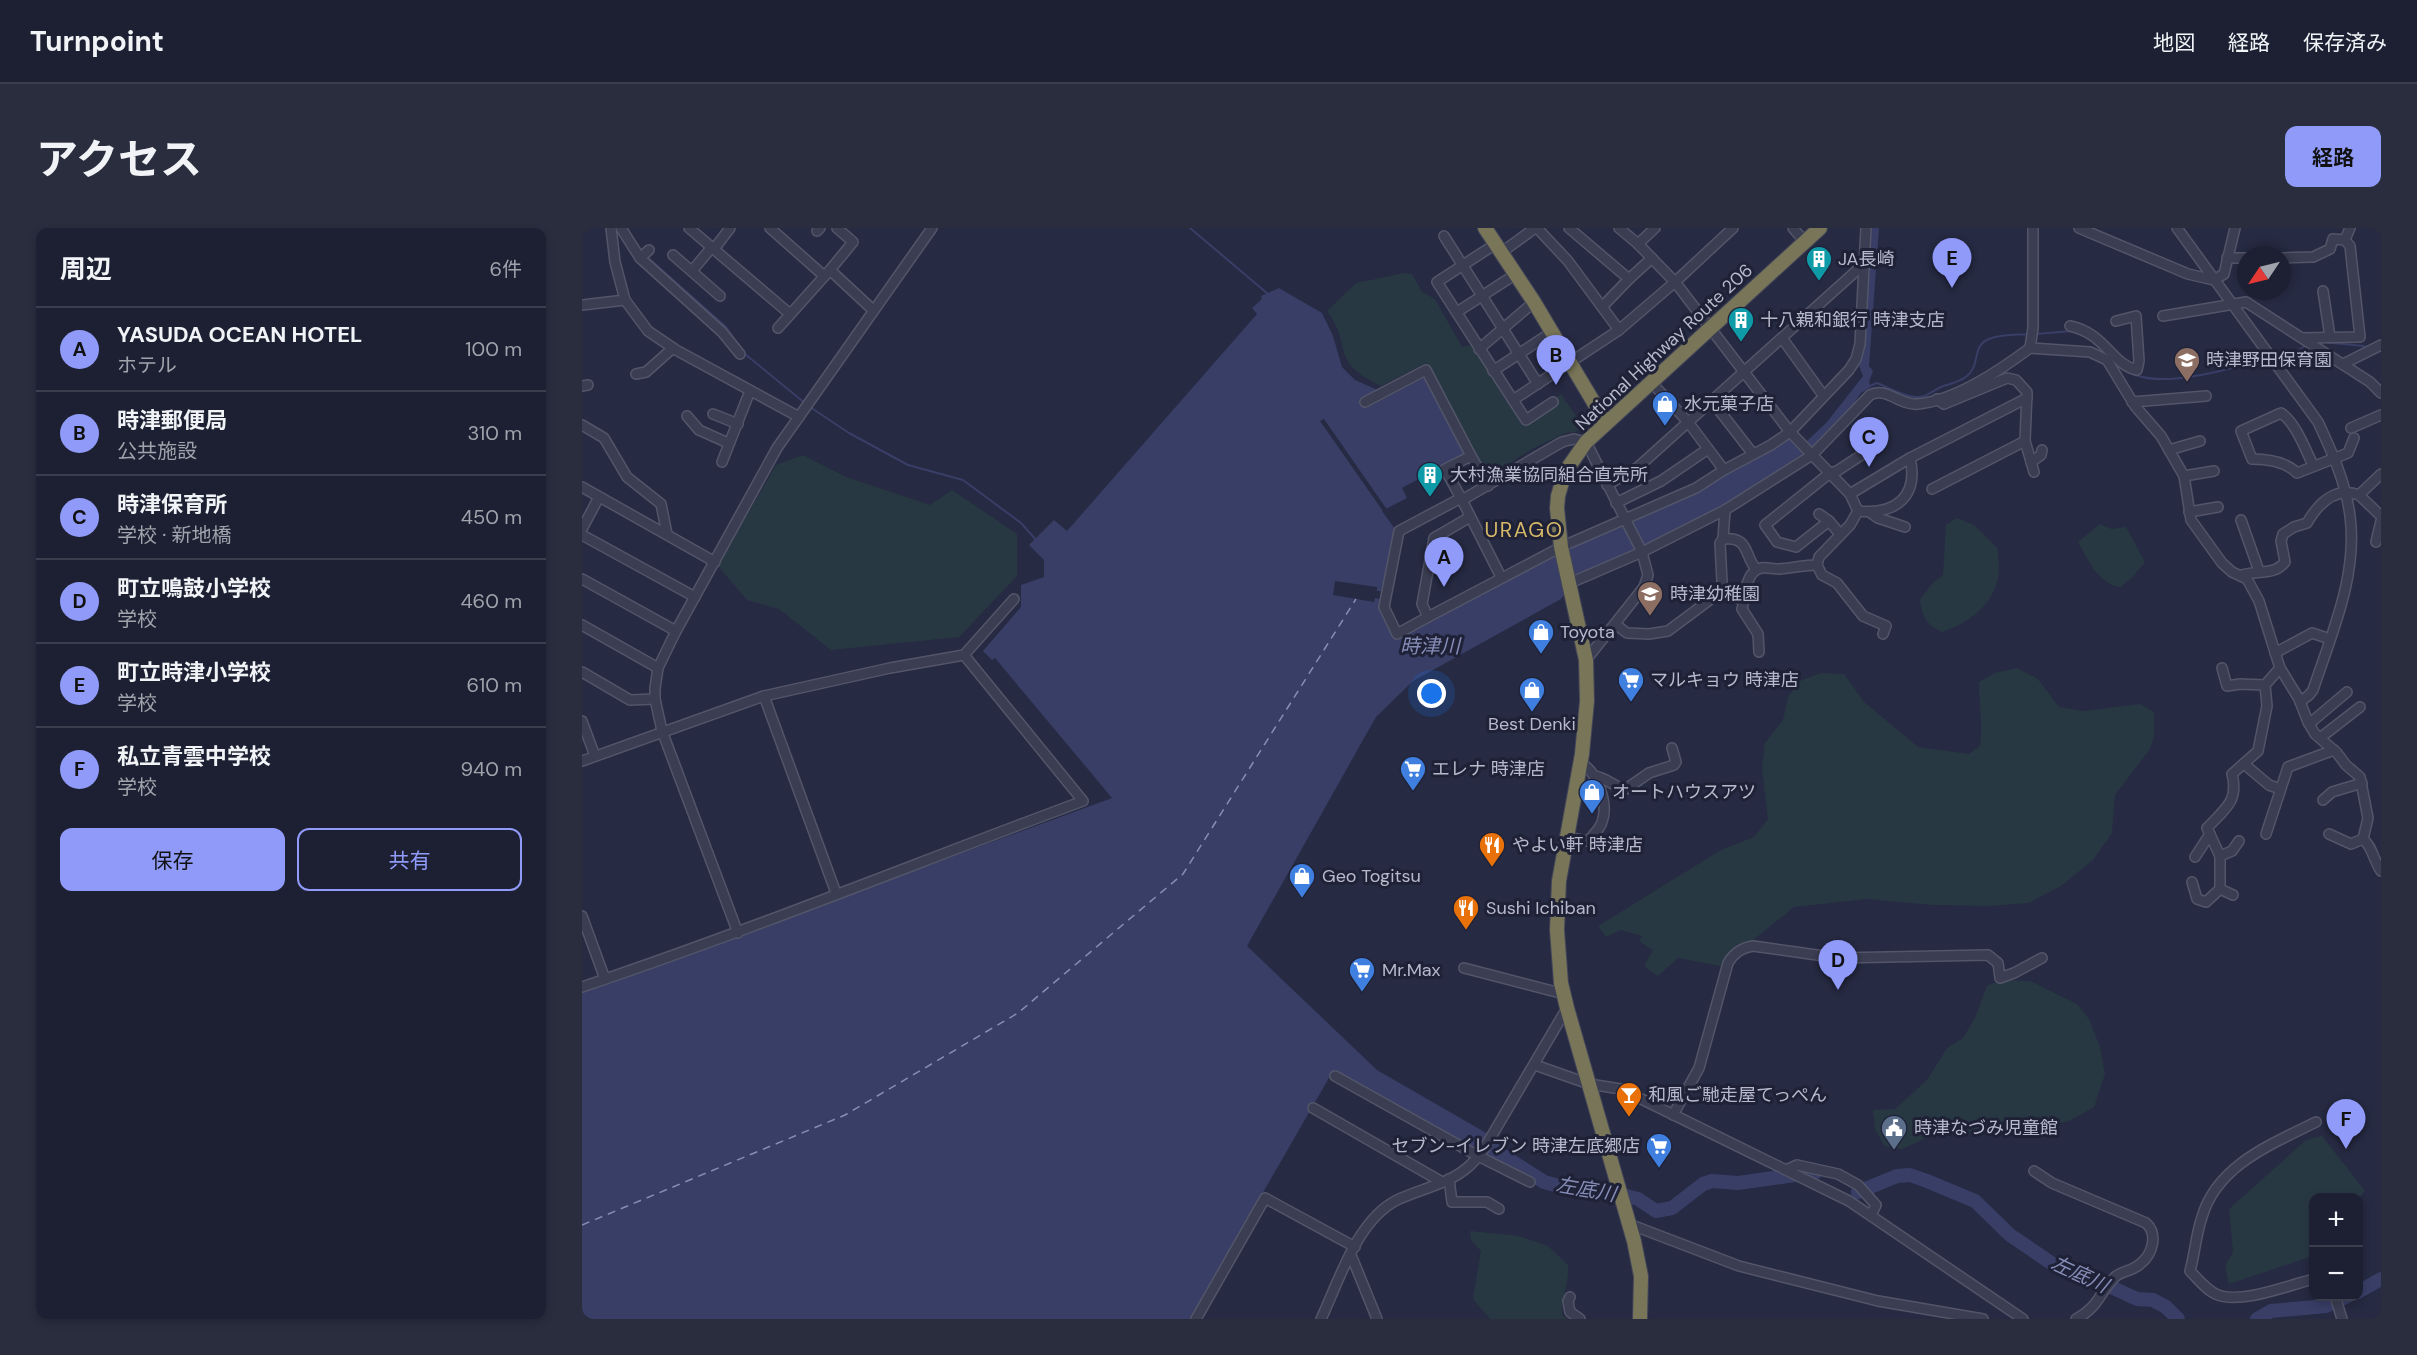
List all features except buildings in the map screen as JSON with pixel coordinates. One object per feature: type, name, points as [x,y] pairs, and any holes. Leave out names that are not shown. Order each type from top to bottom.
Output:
[{"type":"highway","points":[[1485,228],[1534,302],[1606,423]]},
{"type":"highway","name":"National Highway Route 206","points":[[1640,1319],[1641,1276],[1629,1224],[1561,983],[1557,930],[1558,891],[1581,763],[1587,701],[1586,660],[1561,547],[1558,528],[1558,496],[1565,472],[1586,442],[1820,228]]},
{"type":"street","points":[[612,228],[615,262],[625,300],[648,331],[673,348],[799,417]]},
{"type":"street","points":[[621,228],[640,258],[722,332],[740,354]]},
{"type":"street","points":[[689,228],[790,314]]},
{"type":"street","points":[[692,271],[730,228]]},
{"type":"street","points":[[770,228],[873,310]]},
{"type":"street","points":[[778,328],[853,242],[837,228]]},
{"type":"street","points":[[738,933],[662,731],[655,699],[658,668],[777,448],[932,228]]},
{"type":"street","points":[[1553,402],[1526,420],[1437,282],[1462,265],[1536,228],[1568,261],[1619,330]]},
{"type":"street","points":[[1569,228],[1629,279]]},
{"type":"street","points":[[1620,228],[1675,282],[1791,432],[1850,494],[1858,512]]},
{"type":"street","points":[[1638,244],[1655,228]]},
{"type":"street","points":[[1513,400],[1619,330],[1733,228]]},
{"type":"street","points":[[1793,228],[1805,242]]},
{"type":"street","points":[[1586,660],[1647,580],[1642,552],[1624,519],[1586,442],[1574,439],[1562,442],[1488,486],[1399,531],[1384,608],[1397,634],[1561,547],[1624,519],[1696,488],[1791,432],[1823,395],[1849,370],[1856,359],[1860,344],[1866,228]]},
{"type":"street","points":[[1571,590],[1725,510],[1811,454],[1861,402],[1877,391],[1917,404],[1936,399],[2002,369],[2032,338],[2033,228]]},
{"type":"street","points":[[2079,228],[2099,232],[2188,274],[2214,280],[2224,274],[2235,228]]},
{"type":"street","points":[[2177,228],[2318,422],[2346,492],[2351,518],[2347,576],[2341,605],[2313,690],[2300,702]]},
{"type":"street","points":[[2345,240],[2350,228]]},
{"type":"street","points":[[1444,236],[1538,384]]},
{"type":"street","points":[[2291,258],[2313,257],[2330,249],[2333,239],[2345,240],[2350,246],[2360,337],[2305,340]]},
{"type":"street","points":[[640,258],[649,250]]},
{"type":"street","points":[[673,255],[720,296]]},
{"type":"street","points":[[1602,306],[1652,258]]},
{"type":"street","points":[[2227,258],[2237,258]]},
{"type":"street","points":[[1607,485],[1637,468],[1865,263]]},
{"type":"street","points":[[1457,312],[1516,274]]},
{"type":"street","points":[[2323,291],[2330,337]]},
{"type":"street","points":[[582,305],[625,300]]},
{"type":"street","points":[[1479,349],[1534,302]]},
{"type":"street","points":[[2163,316],[2246,302],[2370,382],[2381,393]]},
{"type":"street","points":[[2070,326],[2083,328],[2093,334],[2124,366],[2137,370],[2139,361],[2136,316],[2116,321]]},
{"type":"street","points":[[1493,371],[1552,332]]},
{"type":"street","points":[[1782,338],[1823,395]]},
{"type":"street","points":[[2032,338],[2071,350],[2099,355],[2107,360],[2132,402],[2161,436],[2184,477],[2189,512],[2194,525],[2212,552],[2232,572],[2242,575],[2259,571],[2271,572],[2281,567],[2284,562],[2283,534],[2307,523],[2317,507],[2328,499],[2346,492],[2359,495],[2381,516]]},
{"type":"street","points":[[2343,364],[2381,345]]},
{"type":"street","points":[[636,374],[646,372],[673,348]]},
{"type":"street","points":[[1365,402],[1426,370],[1488,486]]},
{"type":"street","points":[[1936,399],[1944,404],[2007,378],[2016,380],[2026,388],[2025,441],[2032,467],[2042,450]]},
{"type":"street","points":[[1652,382],[1688,422],[1724,470]]},
{"type":"street","points":[[722,462],[750,391]]},
{"type":"street","points":[[2132,402],[2206,396]]},
{"type":"street","points":[[1850,494],[1910,458],[2027,399]]},
{"type":"street","points":[[1712,401],[1753,454]]},
{"type":"street","points":[[2313,465],[2299,436],[2281,413],[2241,431],[2252,459],[2267,459],[2292,468],[2297,473],[2348,453],[2354,438]]},
{"type":"street","points":[[713,414],[738,424]]},
{"type":"street","points":[[2351,428],[2381,415]]},
{"type":"street","points":[[687,416],[699,430],[728,443]]},
{"type":"street","points":[[582,425],[604,438],[627,477],[661,504],[667,534]]},
{"type":"street","points":[[1932,489],[2025,441]]},
{"type":"street","points":[[2169,450],[2200,441]]},
{"type":"street","points":[[1616,503],[1660,481],[1708,449]]},
{"type":"street","points":[[1829,521],[1796,547],[1777,542],[1765,525],[1830,473],[1863,454]]},
{"type":"street","points":[[1471,456],[1445,469],[1501,577]]},
{"type":"street","points":[[1858,512],[1871,513],[1892,509],[1900,502],[1914,474],[1910,458]]},
{"type":"street","points":[[2184,477],[2214,471]]},
{"type":"street","points":[[2359,495],[2381,474]]},
{"type":"street","points":[[582,487],[715,562]]},
{"type":"street","points":[[582,529],[599,497]]},
{"type":"street","points":[[2189,512],[2218,507]]},
{"type":"street","points":[[1615,624],[1627,633],[1668,631],[1719,593],[1722,582],[1720,543],[1723,539],[1725,510]]},
{"type":"street","points":[[1858,512],[1850,525],[1819,557],[1817,565],[1822,575],[1837,583],[1863,616],[1886,626],[1883,634]]},
{"type":"street","points":[[1871,513],[1878,518],[1905,527]]},
{"type":"street","points":[[1819,514],[1829,521],[1840,534]]},
{"type":"street","points":[[1428,617],[1422,604],[1434,538],[1470,517]]},
{"type":"street","points":[[2241,520],[2259,571]]},
{"type":"street","points":[[2376,542],[2380,528]]},
{"type":"street","points":[[582,534],[695,597]]},
{"type":"street","points":[[1723,539],[1731,538],[1744,545],[1756,569]]},
{"type":"street","points":[[1756,569],[1817,565]]},
{"type":"street","points":[[1756,569],[1747,583],[1742,609],[1758,634],[1759,652]]},
{"type":"street","points":[[2242,575],[2259,601],[2280,668],[2300,702],[2309,724],[2360,777],[2368,818],[2363,839]]},
{"type":"street","points":[[582,579],[676,631]]},
{"type":"street","points":[[1719,593],[1745,600]]},
{"type":"street","points":[[582,761],[764,696],[890,668],[964,655],[1014,599]]},
{"type":"street","points":[[582,625],[658,668]]},
{"type":"street","points":[[2275,653],[2312,633],[2330,639]]},
{"type":"street","points":[[582,987],[738,933],[836,893],[1083,801],[964,655]]},
{"type":"street","points":[[2222,668],[2227,686],[2265,685]]},
{"type":"street","points":[[2192,882],[2197,898],[2206,902],[2220,889],[2220,856],[2207,828],[2232,802],[2236,787],[2232,774],[2258,752],[2267,706],[2265,685],[2280,668]]},
{"type":"street","points":[[582,672],[630,700],[655,699]]},
{"type":"street","points":[[2309,724],[2347,692]]},
{"type":"street","points":[[764,696],[836,893]]},
{"type":"street","points":[[2320,738],[2360,707]]},
{"type":"street","points":[[582,721],[595,756]]},
{"type":"street","points":[[1595,776],[1605,778],[1618,787],[1626,789],[1649,773],[1674,765],[1676,762],[1672,748]]},
{"type":"street","points":[[2266,834],[2288,767],[2334,750]]},
{"type":"street","points":[[1566,837],[1588,840],[1600,826],[1604,815],[1595,776],[1590,768],[1581,763]]},
{"type":"street","points":[[2244,764],[2269,785],[2280,789]]},
{"type":"street","points":[[2323,800],[2332,792],[2362,783]]},
{"type":"street","points":[[2195,857],[2210,834]]},
{"type":"street","points":[[2329,834],[2351,844],[2363,839]]},
{"type":"street","points":[[2363,839],[2368,843],[2375,863],[2381,871]]},
{"type":"street","points":[[2220,856],[2232,851],[2239,841]]},
{"type":"street","points":[[2220,889],[2233,895]]},
{"type":"street","points":[[582,916],[605,980]]},
{"type":"street","points":[[1673,1115],[1699,1068],[1728,963],[1733,955],[1744,947],[1753,946],[1838,958],[1988,955],[1998,963],[2000,978],[2042,958]]},
{"type":"street","points":[[1464,968],[1564,994]]},
{"type":"street","points":[[1321,1319],[1353,1251],[1367,1226],[1382,1210],[1396,1201],[1467,1168],[1480,1155],[1567,1008]]},
{"type":"street","points":[[1535,1065],[1589,1084],[1621,1089],[1813,1183],[1871,1215],[2023,1319]]},
{"type":"street","points":[[1335,1076],[1530,1182]]},
{"type":"street","points":[[1313,1108],[1445,1180],[1452,1202],[1487,1202],[1499,1209]]},
{"type":"street","points":[[2309,1280],[2244,1297],[2227,1296],[2218,1295],[2203,1285],[2190,1271],[2201,1217],[2212,1191],[2235,1168],[2258,1151],[2316,1122]]},
{"type":"street","points":[[1782,1168],[1797,1165],[1838,1174],[1858,1185],[1875,1205],[1871,1215]]},
{"type":"street","points":[[2034,1171],[2052,1183],[2146,1223],[2151,1228],[2154,1237],[2152,1249],[2140,1265],[2116,1276],[2091,1311],[2076,1319]]},
{"type":"street","points":[[1196,1319],[1265,1198],[1353,1251],[1377,1319]]},
{"type":"street","points":[[1629,1224],[1740,1266],[1878,1301],[1983,1319]]},
{"type":"street","points":[[1570,1297],[1568,1301],[1570,1312],[1580,1319]]},
{"type":"street","points":[[2337,1301],[2342,1319]]},
{"type":"shaded area","points":[[1405,273],[1412,274],[1422,292],[1435,299],[1462,347],[1472,345],[1506,400],[1512,402],[1523,419],[1561,394],[1584,428],[1565,433],[1532,449],[1487,478],[1426,363],[1381,386],[1354,369],[1344,353],[1335,324],[1327,311],[1356,283]]},
{"type":"shaded area","points":[[803,455],[846,477],[930,505],[952,490],[1017,534],[1017,576],[959,637],[831,650],[779,609],[747,600],[718,566],[776,465]]},
{"type":"shaded area","points":[[1957,518],[1974,525],[1998,549],[1999,574],[1991,597],[1985,605],[1961,624],[1942,632],[1926,620],[1920,600],[1931,585],[1943,575],[1946,525]]},
{"type":"shaded area","points":[[2100,524],[2112,529],[2126,527],[2145,562],[2131,579],[2120,587],[2112,585],[2100,576],[2078,542]]},
{"type":"shaded area","points":[[2017,668],[2038,679],[2059,707],[2084,711],[2140,704],[2154,712],[2154,736],[2150,749],[2115,795],[2112,833],[2093,860],[2061,886],[2028,903],[1991,906],[1933,905],[1867,899],[1794,907],[1721,966],[1678,958],[1658,976],[1644,966],[1653,950],[1639,941],[1642,936],[1621,930],[1606,937],[1598,926],[1721,850],[1754,837],[1768,819],[1762,768],[1765,743],[1783,720],[1788,697],[1800,681],[1821,673],[1844,674],[1864,702],[1918,747],[1969,754],[1980,746],[1979,682],[1995,673]]},
{"type":"shaded area","points":[[2001,980],[2030,981],[2077,1004],[2089,1019],[2100,1047],[2105,1074],[2094,1107],[2069,1121],[2033,1130],[1930,1136],[1902,1149],[1884,1146],[1875,1129],[1873,1110],[1895,1109],[1927,1080],[1947,1048],[1963,1038],[1975,1018],[1987,986]]},
{"type":"shaded area","points":[[2322,1136],[2365,1191],[2363,1193],[2309,1193],[2309,1257],[2229,1284],[2225,1266],[2233,1252],[2229,1209],[2306,1140]]},
{"type":"shaded area","points":[[1470,1231],[1519,1236],[1548,1246],[1568,1265],[1562,1315],[1567,1319],[1490,1319],[1473,1299],[1481,1251],[1471,1240]]},
{"type":"water","name":"時津川","points":[[1869,228],[1879,228],[1869,366],[1873,371],[1869,382],[1871,387],[1861,393],[1852,406],[1813,447],[1712,514],[1582,573],[1561,599],[1413,681],[1376,717],[1247,946],[1377,1070],[1488,1134],[1477,1153],[1333,1071],[1190,1319],[582,1319],[582,992],[1112,798],[995,658],[992,660],[983,651],[1021,607],[1021,585],[1044,577],[1044,560],[1029,545],[1054,520],[1067,531],[1257,314],[1252,308],[1262,299],[1261,296],[1279,288],[1322,313],[1333,336],[1342,367],[1355,380],[1380,391],[1361,402],[1366,408],[1424,378],[1465,454],[1402,488],[1407,498],[1382,511],[1395,529],[1381,608],[1394,639],[1788,437],[1807,441],[1827,422],[1863,376],[1857,361]]},
{"type":"pier","points":[[1324,419],[1388,511],[1385,514],[1320,421]]},
{"type":"pier","points":[[1335,581],[1377,587],[1377,591],[1387,592],[1385,600],[1375,598],[1374,602],[1333,595]]},
{"type":"waterway","points":[[627,228],[631,236]]},
{"type":"waterway","points":[[1190,228],[1268,294]]},
{"type":"waterway","points":[[645,255],[726,327],[745,354],[806,404]]},
{"type":"waterway","points":[[2036,334],[2072,331]]},
{"type":"waterway","points":[[1870,386],[1877,383],[1906,395],[1923,396],[1968,375],[1974,366],[1978,350],[1985,341],[1998,336],[2030,334]]},
{"type":"waterway","points":[[2316,343],[2364,346]]},
{"type":"waterway","points":[[2274,358],[2292,354],[2307,345]]},
{"type":"waterway","points":[[2116,363],[2130,373],[2147,378],[2167,379],[2211,373],[2268,359]]},
{"type":"waterway","points":[[810,407],[849,433],[908,465],[963,480],[1021,523],[1037,541]]},
{"type":"waterway","name":"左底川","points":[[1474,1137],[1544,1182],[1570,1189],[1603,1190],[1638,1199],[1656,1211],[1672,1208],[1703,1184],[1712,1181],[1738,1183],[1816,1172]]},
{"type":"waterway","name":"左底川","points":[[1858,1192],[1897,1176],[1910,1175],[1927,1181],[1975,1201],[2010,1235],[2060,1269],[2098,1281],[2137,1299],[2153,1300],[2166,1307],[2178,1319]]},
{"type":"waterway","name":"左底川","points":[[2363,1289],[2381,1279]]},
{"type":"waterway","name":"左底川","points":[[2257,1319],[2271,1311],[2326,1306],[2337,1301]]},
{"type":"ferry route","points":[[582,1225],[845,1115],[1018,1013],[1183,874],[1356,599]]},
{"type":"place","name":"JA長崎","points":[[1819,282]]},
{"type":"place","name":"町立時津小学校","points":[[1952,288]]},
{"type":"place","name":"十八親和銀行 時津支店","points":[[1741,343]]},
{"type":"place","name":"時津野田保育園","points":[[2187,383]]},
{"type":"place","name":"時津郵便局","points":[[1556,385]]},
{"type":"place","name":"水元菓子店","points":[[1665,427]]},
{"type":"place","name":"時津保育所","points":[[1869,467]]},
{"type":"place","name":"大村漁業協同組合直売所","points":[[1430,498]]},
{"type":"place","name":"YASUDA OCEAN HOTEL","points":[[1444,587]]},
{"type":"place","name":"時津幼稚園","points":[[1650,617]]},
{"type":"place","name":"Toyota","points":[[1541,655]]},
{"type":"place","name":"マルキョウ 時津店","points":[[1631,703]]},
{"type":"place","name":"Best Denki","points":[[1532,713]]},
{"type":"place","name":"エレナ 時津店","points":[[1413,792]]},
{"type":"place","name":"オートハウスアツ","points":[[1592,815]]},
{"type":"place","name":"やよい軒 時津店","points":[[1492,868]]},
{"type":"place","name":"Geo Togitsu","points":[[1302,899]]},
{"type":"place","name":"Sushi Ichiban","points":[[1466,931]]},
{"type":"place","name":"町立鳴鼓小学校","points":[[1838,990]]},
{"type":"place","name":"Mr.Max","points":[[1362,993]]},
{"type":"place","name":"和風ご馳走屋てっぺん","points":[[1629,1118]]},
{"type":"place","name":"私立青雲中学校","points":[[2346,1149]]},
{"type":"place","name":"時津なづみ児童館","points":[[1894,1151]]},
{"type":"place","name":"セブン-イレブン 時津左底郷店","points":[[1659,1169]]},
{"type":"district","name":"URAGO","points":[[1524,530]]}]
